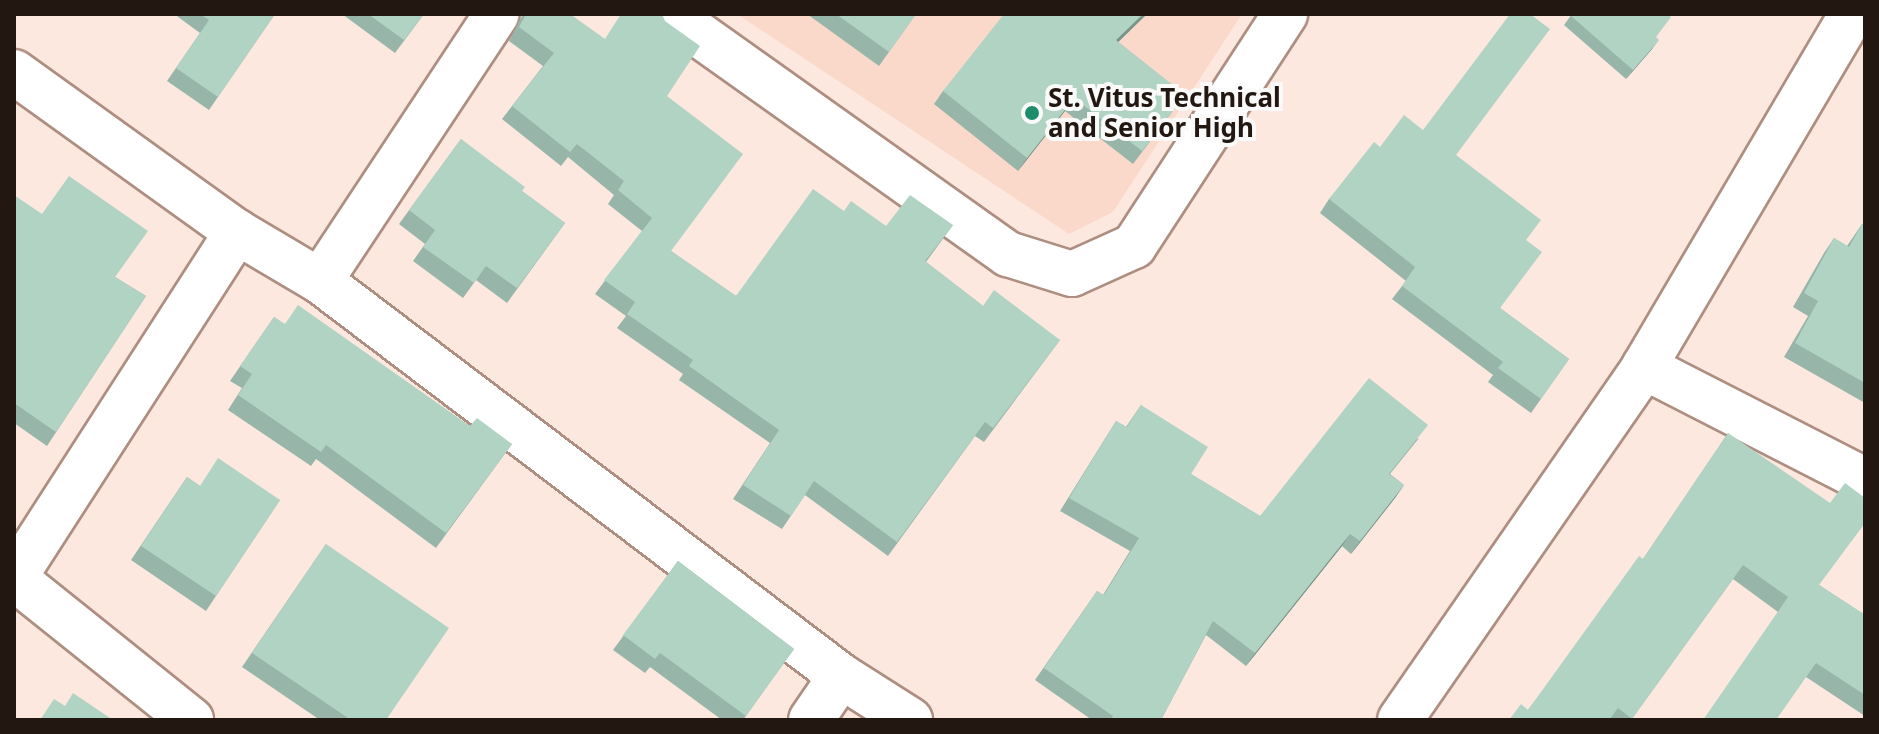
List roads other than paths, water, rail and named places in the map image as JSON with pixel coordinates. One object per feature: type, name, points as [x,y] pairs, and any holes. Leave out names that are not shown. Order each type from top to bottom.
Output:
[{"type":"street","points":[[320,281],[497,14]]},
{"type":"street","points":[[670,14],[1008,254],[1072,274],[1134,246],[1285,14]]},
{"type":"street","points":[[1400,720],[1644,367],[1852,14]]},
{"type":"street","points":[[14,72],[237,232],[320,281],[841,676],[910,720]]},
{"type":"street","points":[[191,720],[14,578],[237,232]]},
{"type":"street","points":[[1644,367],[1865,480]]},
{"type":"street","points":[[811,720],[841,676]]},
{"type":"place","name":"St. Vitus Technical and Senior High","points":[[1032,113]]}]
